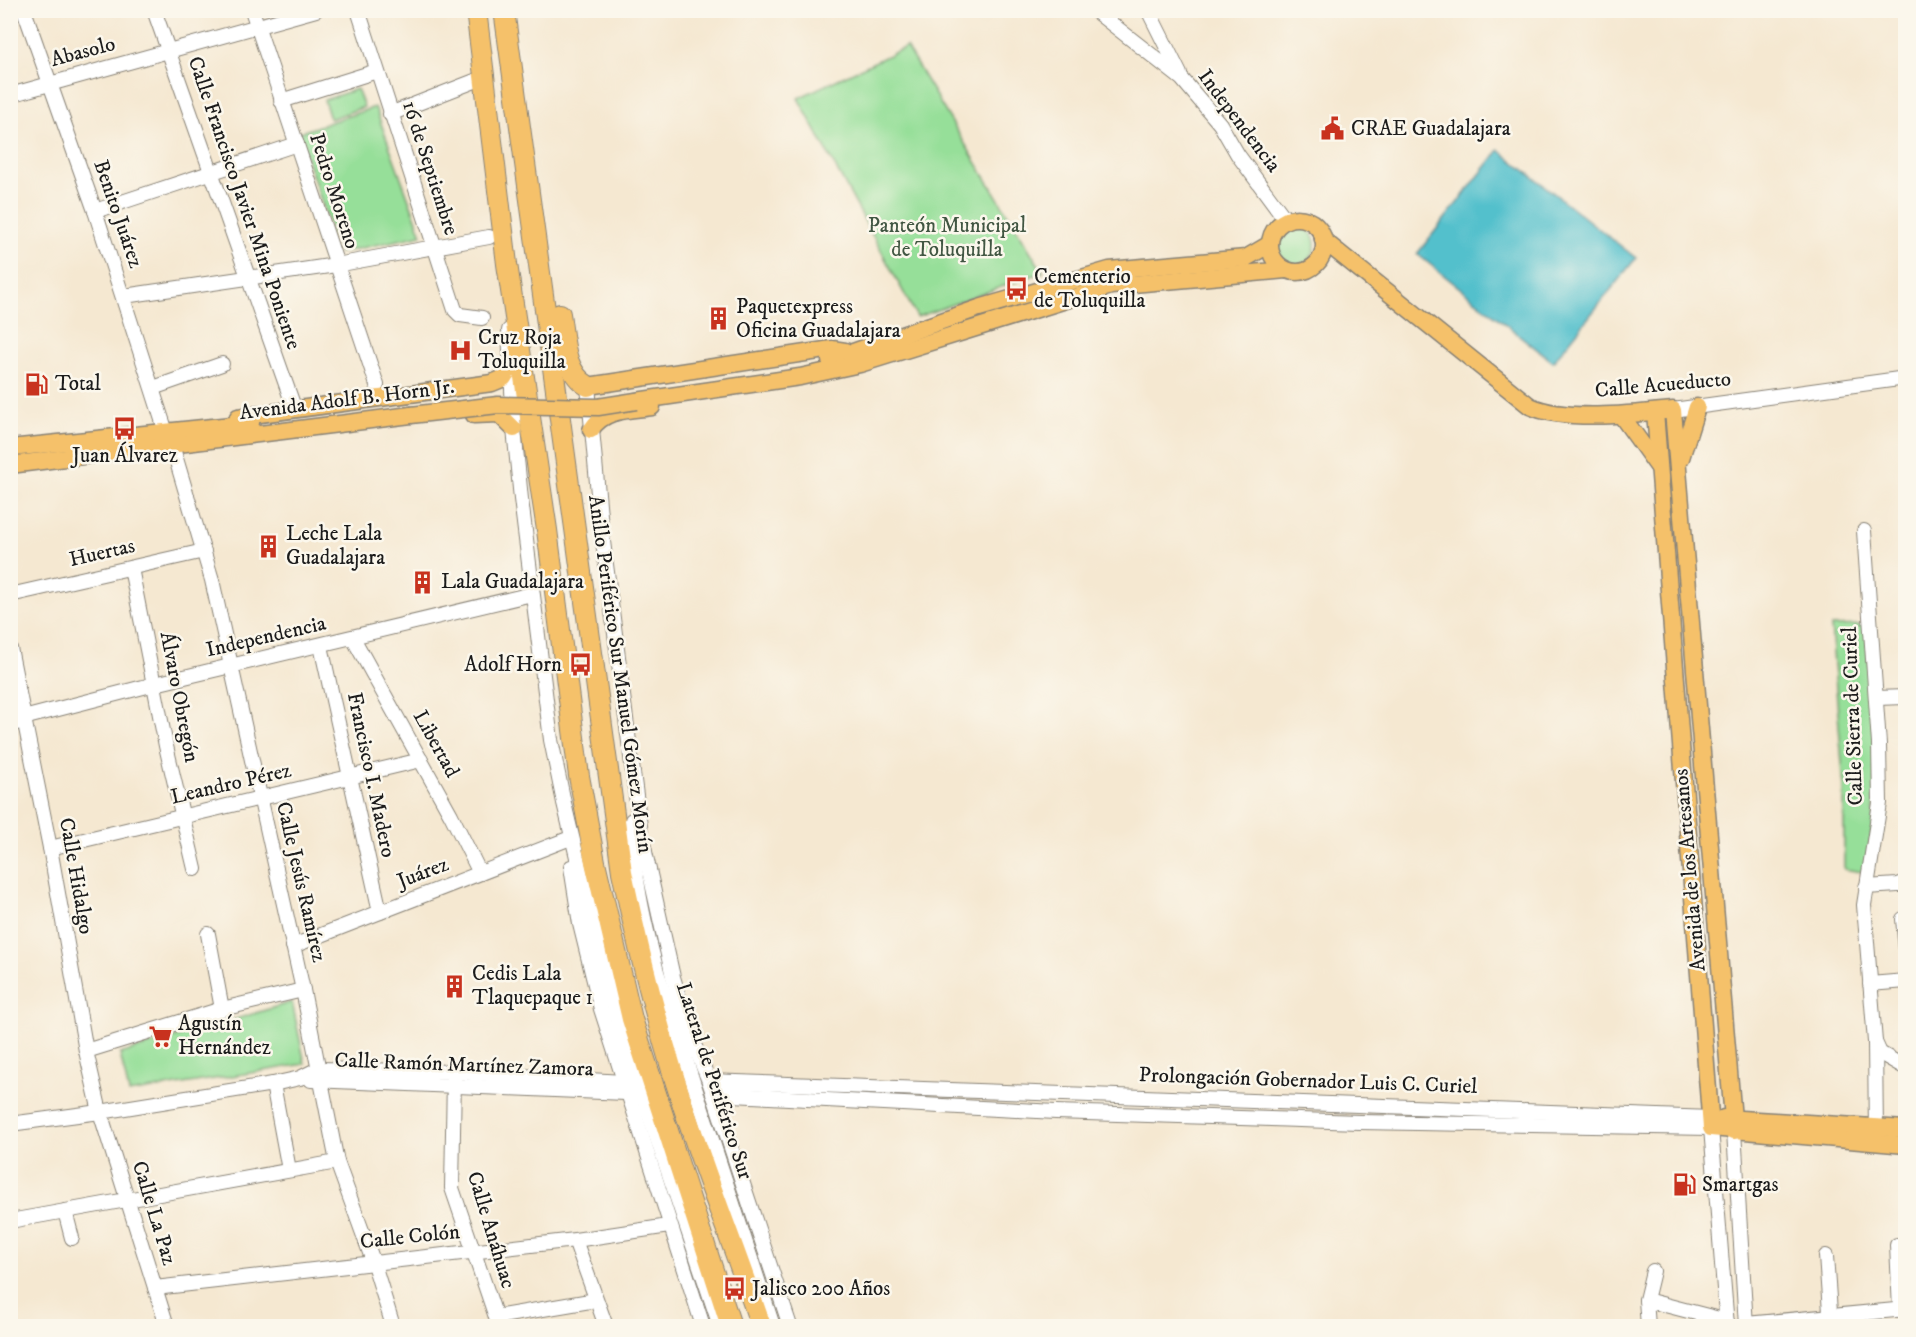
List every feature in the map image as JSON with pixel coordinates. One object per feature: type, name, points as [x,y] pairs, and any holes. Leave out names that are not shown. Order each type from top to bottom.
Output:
[{"type":"highway","points":[[476,10],[507,264],[547,530],[579,776],[594,862],[632,1018],[731,1326]]},
{"type":"highway","name":"Anillo Periférico Sur Manuel Gómez Morín","points":[[504,10],[622,872],[644,971],[695,1141],[761,1326]]},
{"type":"highway","points":[[519,109],[535,167],[567,352],[573,374],[588,386]]},
{"type":"highway","points":[[600,704],[632,844]]},
{"type":"highway","points":[[631,1091],[632,1018]]},
{"type":"main road","points":[[1294,218],[1310,221],[1316,226],[1323,240],[1322,256],[1318,262],[1303,271],[1286,270],[1274,260],[1269,244],[1274,229],[1294,218]]},
{"type":"main road","name":"Calle Acueducto","points":[[1323,240],[1530,406],[1545,413],[1620,415],[1673,410]]},
{"type":"main road","name":"Avenida Adolf B. Horn Jr.","points":[[857,359],[980,308],[1109,270],[1246,258],[1269,244]]},
{"type":"main road","name":"Calle Acueducto","points":[[1318,262],[1364,272]]},
{"type":"main road","name":"Avenida Adolf B. Horn Jr.","points":[[10,465],[171,441],[415,413],[482,396],[635,396],[800,366],[857,359],[1111,286],[1286,270]]},
{"type":"main road","points":[[588,386],[831,349],[857,359],[838,377],[617,412],[601,418],[591,430]]},
{"type":"main road","points":[[198,429],[207,423],[226,419],[499,381],[510,368]]},
{"type":"main road","points":[[613,384],[610,399],[617,412]]},
{"type":"main road","points":[[464,387],[477,393],[480,401],[476,411],[469,416]]},
{"type":"main road","points":[[422,393],[415,413],[469,416],[499,414],[514,429]]},
{"type":"main road","points":[[1678,468],[1696,407]]},
{"type":"main road","name":"Avenida de los Artesanos","points":[[1673,410],[1734,1125]]},
{"type":"main road","name":"Avenida de los Artesanos","points":[[1655,412],[1711,1123]]},
{"type":"main road","name":"Avenida Adolf B. Horn Jr.","points":[[10,448],[171,441],[198,429],[415,413]]},
{"type":"main road","points":[[1620,415],[1659,468]]},
{"type":"main road","points":[[1671,600],[1689,601]]},
{"type":"main road","points":[[1680,711],[1699,709]]},
{"type":"main road","name":"Prolongación Gobernador Luis C. Curiel","points":[[1711,1123],[1876,1135],[1905,1145]]},
{"type":"main road","name":"Prolongación Gobernador Luis C. Curiel","points":[[1876,1135],[1905,1129]]},
{"type":"street","name":"Benito Juárez","points":[[24,10],[124,296],[171,441]]},
{"type":"street","name":"Calle Francisco Javier Mina Poniente","points":[[154,10],[295,410]]},
{"type":"street","name":"Pedro Moreno","points":[[252,10],[376,385]]},
{"type":"street","points":[[168,51],[316,10]]},
{"type":"street","name":"16 de Septiembre","points":[[358,10],[432,247],[456,313],[482,318]]},
{"type":"street","name":"Independencia","points":[[1094,10],[1182,79],[1220,124],[1238,155],[1287,220]]},
{"type":"street","points":[[1148,10],[1182,79]]},
{"type":"street","name":"Abasolo","points":[[10,95],[168,51]]},
{"type":"street","points":[[281,101],[377,71]]},
{"type":"street","points":[[390,114],[485,77]]},
{"type":"street","points":[[95,211],[297,144]]},
{"type":"street","points":[[124,296],[336,265],[489,237]]},
{"type":"street","points":[[507,264],[514,429],[551,740],[631,1091],[720,1326]]},
{"type":"street","points":[[153,388],[222,364]]},
{"type":"street","name":"Calle Acueducto","points":[[1673,410],[1905,378]]},
{"type":"street","points":[[588,386],[591,430],[641,834],[673,977],[691,1037],[711,1088],[790,1326]]},
{"type":"street","name":"Calle Jesús Ramírez","points":[[171,441],[204,551],[231,668],[303,990],[337,1162],[373,1261],[393,1326]]},
{"type":"street","name":"Calle Sierra de Curiel","points":[[1864,531],[1876,702],[1880,802],[1863,905],[1875,1042],[1876,1135]]},
{"type":"street","name":"Huertas","points":[[10,595],[204,551]]},
{"type":"street","name":"Álvaro Obregón","points":[[131,568],[195,869]]},
{"type":"street","name":"Independencia","points":[[10,726],[155,684],[231,668],[532,594]]},
{"type":"street","name":"Libertad","points":[[353,638],[421,760],[480,873]]},
{"type":"street","name":"Francisco I. Madero","points":[[321,646],[380,912]]},
{"type":"street","name":"Calle Hidalgo","points":[[10,648],[50,848],[86,1052],[100,1112]]},
{"type":"street","points":[[1876,702],[1905,697]]},
{"type":"street","points":[[1876,702],[1905,704]]},
{"type":"street","name":"Leandro Pérez","points":[[50,848],[421,760]]},
{"type":"street","name":"Lateral de Periférico Sur","points":[[632,773],[632,844],[645,926],[657,972],[773,1326]]},
{"type":"street","points":[[564,803],[580,924],[669,1226],[703,1326]]},
{"type":"street","name":"Juárez","points":[[293,946],[568,839]]},
{"type":"street","points":[[1903,919],[1905,950]]},
{"type":"street","points":[[208,934],[222,1009]]},
{"type":"street","points":[[1870,984],[1905,981]]},
{"type":"street","points":[[86,1052],[222,1009],[303,990]]},
{"type":"street","points":[[1875,1042],[1880,1053],[1905,1068]]},
{"type":"street","name":"Calle Ramón Martínez Zamora","points":[[10,1124],[100,1112],[319,1075],[454,1078],[631,1091]]},
{"type":"street","name":"Calle Anáhuac","points":[[454,1078],[450,1176],[497,1322]]},
{"type":"street","points":[[273,1084],[289,1170]]},
{"type":"street","name":"Prolongación Gobernador Luis C. Curiel","points":[[711,1088],[1711,1123]]},
{"type":"street","name":"Calle La Paz","points":[[100,1112],[167,1326]]},
{"type":"street","name":"Avenida de los Artesanos","points":[[1711,1123],[1727,1324]]},
{"type":"street","name":"Avenida de los Artesanos","points":[[1734,1125],[1746,1325]]},
{"type":"street","points":[[10,1221],[337,1162]]},
{"type":"street","points":[[65,1211],[72,1238]]},
{"type":"street","name":"Calle Colón","points":[[155,1288],[373,1261],[575,1240],[669,1226]]},
{"type":"street","points":[[575,1240],[606,1326]]},
{"type":"street","points":[[1746,1325],[1831,1321],[1903,1310],[1897,1245]]},
{"type":"street","points":[[1826,1256],[1831,1321]]},
{"type":"street","points":[[1648,1326],[1646,1300],[1653,1270]]},
{"type":"street","points":[[497,1322],[596,1300]]},
{"type":"street","points":[[1646,1300],[1727,1324]]},
{"type":"green space","name":"Panteón Municipal de Toluquilla","points":[[906,47],[1043,272],[917,317],[798,98]]},
{"type":"green space","points":[[357,89],[364,107],[330,119],[324,100]]},
{"type":"green space","points":[[375,107],[422,235],[339,253],[298,133]]},
{"type":"green space","points":[[1296,226],[1310,231],[1315,245],[1310,259],[1296,264],[1282,259],[1277,245],[1282,231]]},
{"type":"green space","points":[[1866,625],[1875,750],[1875,783],[1870,844],[1862,872],[1844,869],[1844,788],[1831,626]]},
{"type":"green space","points":[[292,1002],[305,1064],[129,1093],[120,1054]]},
{"type":"water","points":[[1499,150],[1636,258],[1553,362],[1417,254]]},
{"type":"tram line","points":[[10,1323],[41,1326]]},
{"type":"place","name":"CRAE Guadalajara","points":[[1333,129]]},
{"type":"place","name":"Cementerio de Toluquilla","points":[[1016,289]]},
{"type":"place","name":"Paquetexpress Oficina Guadalajara","points":[[718,319]]},
{"type":"place","name":"Cruz Roja Toluquilla","points":[[460,350]]},
{"type":"place","name":"Total","points":[[37,384]]},
{"type":"place","name":"Juan Álvarez","points":[[125,428]]},
{"type":"place","name":"Leche Lala Guadalajara","points":[[268,546]]},
{"type":"place","name":"Lala Guadalajara","points":[[423,582]]},
{"type":"place","name":"Adolf Horn","points":[[580,665]]},
{"type":"place","name":"Cedis Lala Tlaquepaque 1","points":[[454,986]]},
{"type":"place","name":"Agustín Hernández","points":[[160,1036]]},
{"type":"place","name":"Smartgas","points":[[1684,1185]]},
{"type":"place","name":"Jalisco 200 Años","points":[[734,1289]]}]
